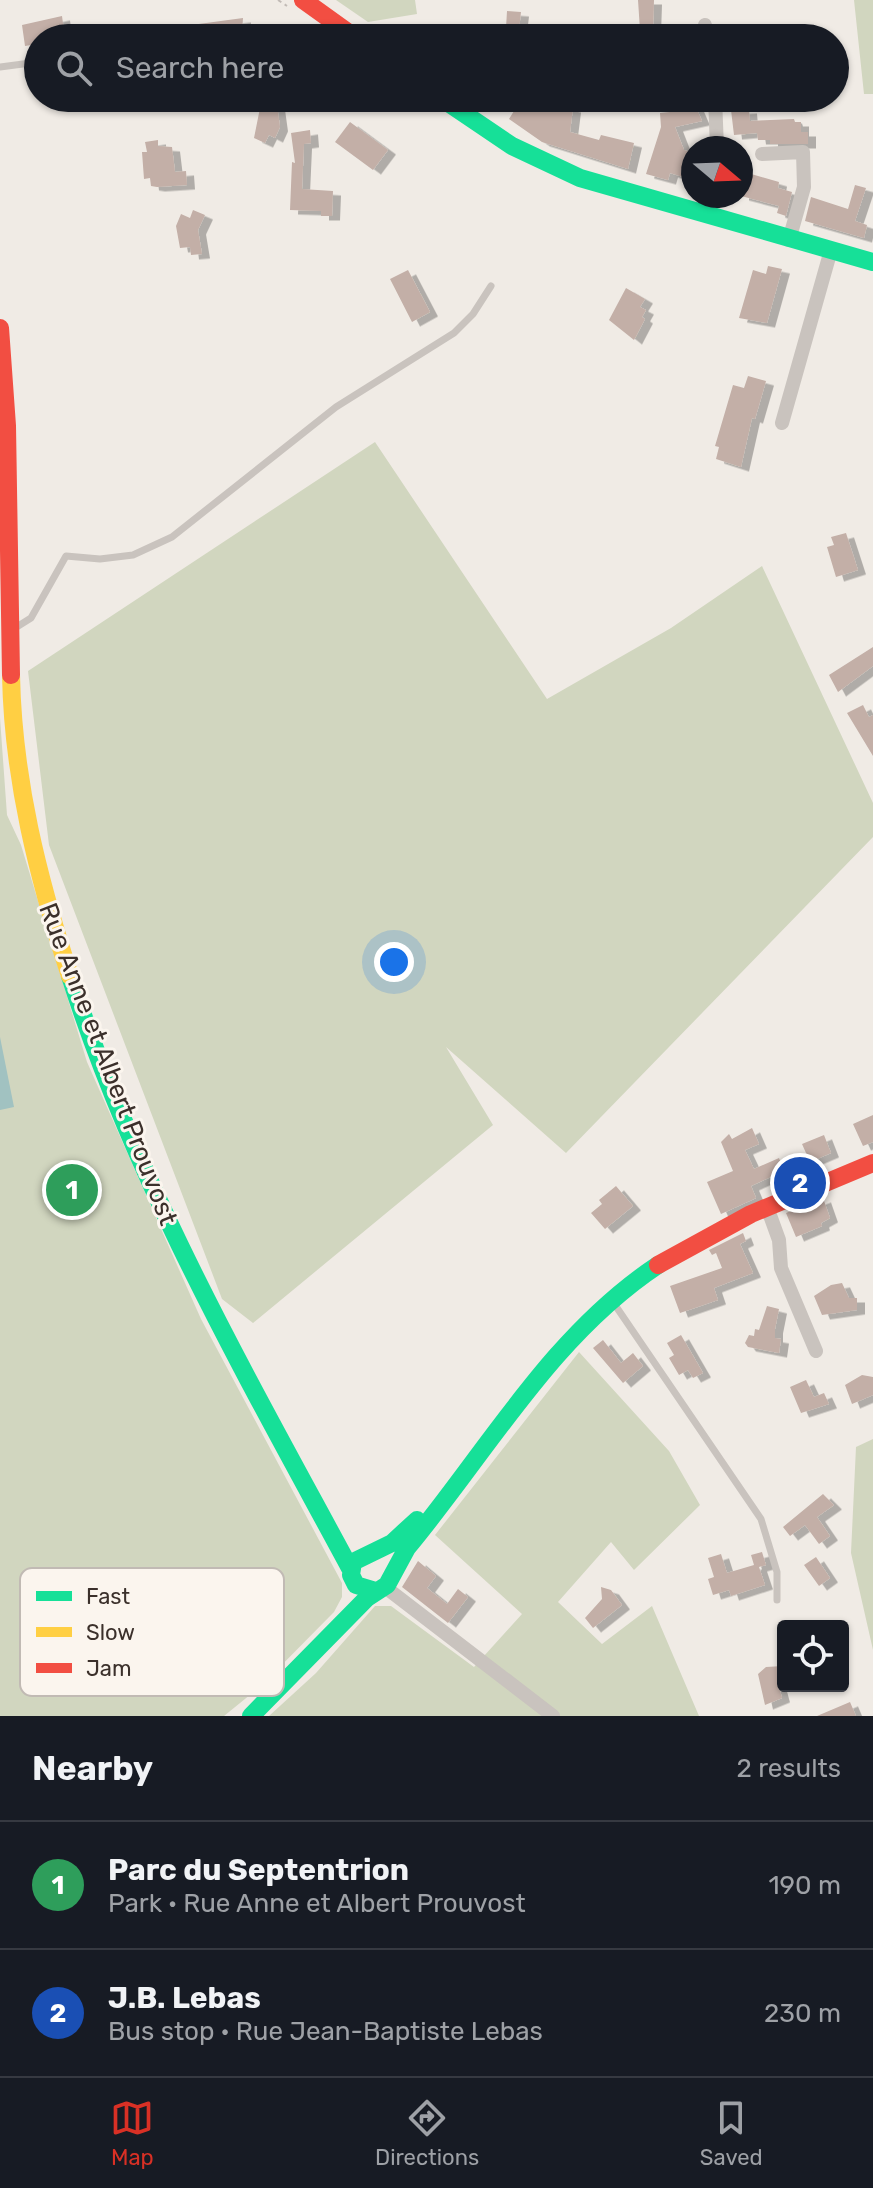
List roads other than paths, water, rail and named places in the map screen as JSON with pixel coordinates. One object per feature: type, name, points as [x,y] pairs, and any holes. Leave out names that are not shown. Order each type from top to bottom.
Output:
[{"type":"main road","points":[[303,0],[345,24]]},
{"type":"main road","points":[[461,112],[501,140],[548,165],[702,216],[873,262]]},
{"type":"main road","name":"Rue Anne et Albert Prouvost","points":[[0,328],[7,439],[13,724],[26,820],[38,874],[71,981],[177,1245],[354,1577]]},
{"type":"main road","points":[[284,1683],[384,1584],[402,1555],[556,1357],[611,1299],[670,1255],[767,1207],[873,1163]]},
{"type":"main road","points":[[330,1638],[349,1607],[356,1557],[407,1531],[471,1467]]},
{"type":"main road","name":"Rue Anne et Albert Prouvost","points":[[306,1482],[347,1534],[388,1559],[384,1584]]},
{"type":"main road","points":[[354,1577],[384,1584]]},
{"type":"main road","points":[[251,1716],[271,1696]]},
{"type":"street","points":[[716,112],[717,136]]},
{"type":"street","points":[[762,154],[803,152],[804,187],[789,240]]},
{"type":"street","points":[[702,216],[704,208]]},
{"type":"street","points":[[782,423],[831,250]]},
{"type":"street","points":[[767,1207],[779,1240],[781,1268],[816,1351]]},
{"type":"street","points":[[384,1584],[553,1716]]},
{"type":"lane","points":[[0,67],[24,64]]},
{"type":"lane","points":[[9,629],[31,618],[66,556],[100,559],[133,555],[172,537],[329,412],[454,333],[473,314],[491,286]]},
{"type":"lane","points":[[611,1299],[761,1519],[777,1572],[777,1600]]},
{"type":"water","points":[[0,1037],[14,1107],[0,1110]]},
{"type":"place","name":"J.B. Lebas","points":[[800,1183]]},
{"type":"place","name":"Parc du Septentrion","points":[[72,1190]]}]
